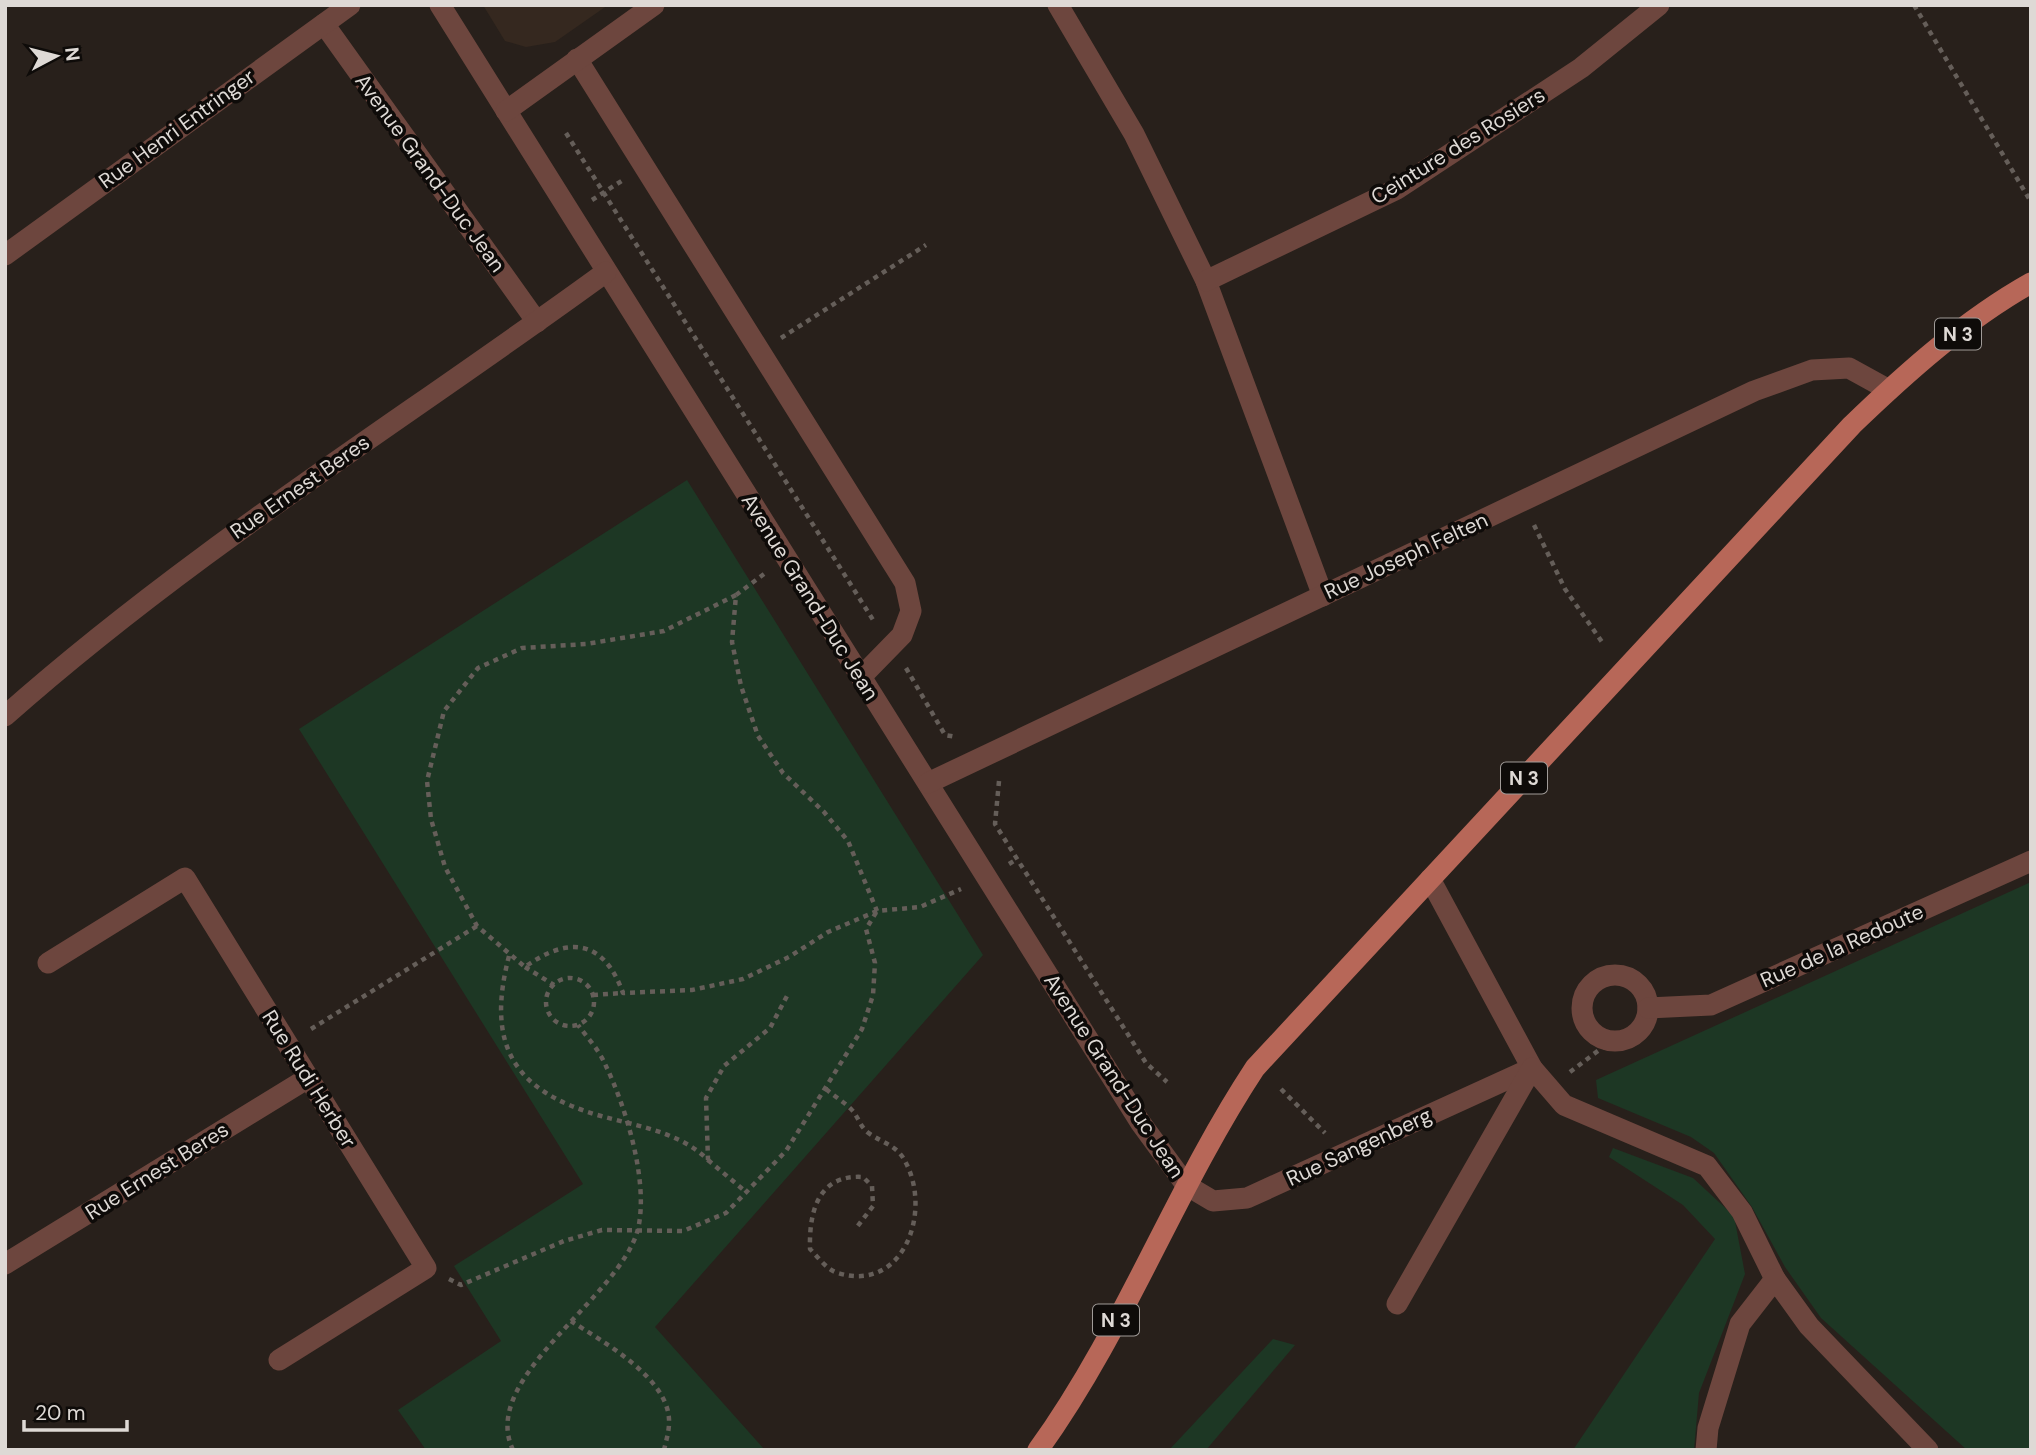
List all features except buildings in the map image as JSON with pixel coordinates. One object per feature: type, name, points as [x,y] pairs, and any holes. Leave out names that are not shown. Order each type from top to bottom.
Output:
[{"type":"main road","name":"N 3","points":[[1038,1450],[1073,1401],[1216,1127],[1255,1068],[1889,390],[2000,300],[2031,283]]},
{"type":"street","name":"Rue Henri Entringer","points":[[5,255],[350,5]]},
{"type":"street","name":"Avenue Grand-Duc Jean","points":[[440,5],[1140,1122],[1186,1185]]},
{"type":"street","points":[[506,111],[654,5]]},
{"type":"street","points":[[1058,5],[1134,134],[1206,281],[1323,596]]},
{"type":"street","name":"Ceinture des Rosiers","points":[[1206,281],[1397,189],[1581,68],[1659,5]]},
{"type":"street","name":"Avenue Grand-Duc Jean","points":[[324,24],[537,322]]},
{"type":"street","points":[[577,59],[905,583],[911,611],[902,635],[860,677]]},
{"type":"street","name":"Rue Ernest Beres","points":[[5,716],[58,669],[214,548],[607,272]]},
{"type":"street","name":"Rue Joseph Felten","points":[[928,783],[1754,391],[1812,370],[1849,368],[1889,390]]},
{"type":"street","name":"Rue de la Redoute","points":[[1648,1008],[1711,1005],[2031,861]]},
{"type":"street","name":"Rue Rudi Herber","points":[[48,963],[185,878],[426,1268]]},
{"type":"street","points":[[1430,879],[1532,1068],[1547,1088],[1564,1105],[1707,1166],[1742,1212],[1775,1279],[1809,1326],[1928,1450]]},
{"type":"street","points":[[1613,975],[1633,980],[1641,987],[1648,1008],[1647,1019],[1633,1037],[1611,1041],[1600,1038],[1585,1023],[1583,1002],[1593,983],[1613,975]]},
{"type":"street","points":[[1397,1304],[1532,1068]]},
{"type":"street","name":"Rue Sangenberg","points":[[1186,1185],[1213,1201],[1247,1198],[1532,1068]]},
{"type":"street","name":"Rue Ernest Beres","points":[[5,1264],[308,1078]]},
{"type":"street","points":[[279,1360],[426,1268]]},
{"type":"street","points":[[1706,1450],[1708,1429],[1741,1324],[1775,1279]]},
{"type":"path","points":[[1914,5],[2031,202]]},
{"type":"path","points":[[566,133],[865,611],[892,645],[944,735],[970,735],[980,758],[1000,781],[995,824],[1146,1063],[1167,1082]]},
{"type":"path","points":[[570,214],[644,167]]},
{"type":"path","points":[[760,352],[926,245]]},
{"type":"path","points":[[1523,501],[1565,589],[1602,642]]},
{"type":"path","points":[[554,985],[509,956],[477,926],[445,867],[431,819],[427,780],[444,711],[478,668],[522,648],[586,644],[664,631],[736,595],[787,559]]},
{"type":"path","points":[[736,595],[732,642],[741,686],[758,736],[783,774],[824,812],[848,841],[877,911]]},
{"type":"path","points":[[593,995],[692,990],[743,979],[789,957],[828,932],[877,911],[920,907],[987,879],[1017,859]]},
{"type":"path","points":[[426,1268],[461,1284],[564,1241],[602,1230],[683,1231],[726,1213],[786,1152],[863,1029],[873,995],[875,962],[866,929],[877,911]]},
{"type":"path","points":[[288,1044],[477,926]]},
{"type":"path","points":[[526,967],[555,950],[579,947],[603,956],[615,970],[623,993]]},
{"type":"path","points":[[509,956],[500,992],[500,1022],[506,1044],[517,1065],[536,1088],[599,1115],[668,1135],[700,1152],[747,1192]]},
{"type":"path","points":[[568,979],[576,979],[589,988],[593,995],[593,1009],[578,1025],[562,1025],[550,1015],[547,999],[554,985],[568,979]]},
{"type":"path","points":[[708,1160],[706,1098],[724,1066],[770,1028],[787,996]]},
{"type":"path","points":[[513,1450],[506,1435],[516,1388],[625,1260],[638,1230],[642,1204],[626,1122],[605,1063],[578,1025]]},
{"type":"path","points":[[1547,1088],[1611,1041]]},
{"type":"path","points":[[826,1089],[853,1110],[859,1124],[870,1134],[894,1146],[905,1160],[918,1192],[913,1229],[901,1254],[887,1267],[859,1275],[837,1273],[810,1249],[809,1222],[816,1201],[830,1186],[844,1177],[863,1177],[872,1186],[873,1206],[857,1227]]},
{"type":"path","points":[[1281,1089],[1345,1153]]},
{"type":"path","points":[[571,1321],[636,1365],[660,1393],[670,1420],[664,1450]]},
{"type":"shaded area","points":[[483,5],[608,5],[555,42],[526,47],[505,41]]},
{"type":"green space","points":[[687,480],[983,955],[655,1327],[765,1450],[426,1450],[398,1410],[501,1341],[454,1266],[583,1184],[299,729]]},
{"type":"green space","points":[[2031,882],[2031,1450],[1967,1450],[1821,1318],[1785,1267],[1752,1207],[1714,1153],[1691,1137],[1598,1098],[1596,1080]]},
{"type":"green space","points":[[1613,1148],[1693,1178],[1734,1216],[1745,1274],[1699,1393],[1694,1450],[1573,1450],[1715,1239],[1683,1205],[1609,1157]]},
{"type":"green space","points":[[1273,1339],[1295,1345],[1206,1450],[1169,1450]]}]
